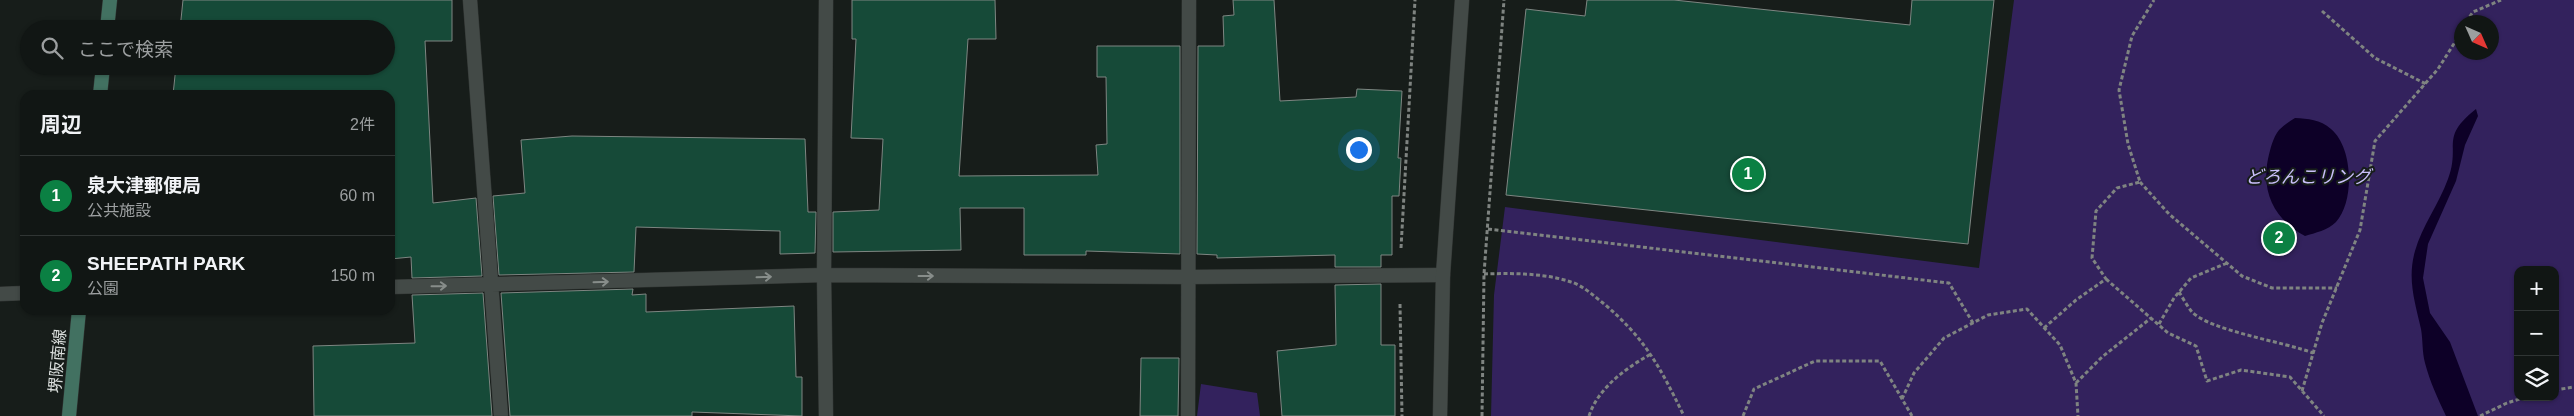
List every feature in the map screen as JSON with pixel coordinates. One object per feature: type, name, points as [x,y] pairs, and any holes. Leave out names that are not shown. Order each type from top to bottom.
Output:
[{"type":"main road","points":[[108,20],[110,0]]},
{"type":"main road","points":[[101,90],[102,75]]},
{"type":"main road","name":"堺阪南線","points":[[69,416],[79,315]]},
{"type":"street","points":[[470,0],[501,416]]},
{"type":"street","points":[[826,0],[824,275],[826,416]]},
{"type":"street","points":[[1188,416],[1189,0]]},
{"type":"street","points":[[1440,416],[1443,274],[1462,0]]},
{"type":"street","points":[[395,287],[492,286],[824,275],[1189,278],[1443,274]]},
{"type":"street","points":[[0,294],[20,293]]},
{"type":"path","points":[[1402,416],[1400,275],[1415,0]]},
{"type":"path","points":[[1482,416],[1484,274],[1504,0]]},
{"type":"path","points":[[2154,0],[2132,36],[2119,90],[2128,144],[2140,182],[2169,214],[2242,276],[2272,288],[2337,288]]},
{"type":"path","points":[[2471,15],[2473,12],[2501,0]]},
{"type":"path","points":[[2322,11],[2375,58],[2426,84]]},
{"type":"path","points":[[2302,391],[2322,324],[2360,230],[2375,141],[2426,84],[2454,44]]},
{"type":"path","points":[[2140,182],[2117,188],[2096,211],[2092,258],[2106,279],[2168,333],[2196,346],[2207,381],[2241,370],[2290,377],[2324,416]]},
{"type":"path","points":[[1488,229],[1949,283],[1973,323]]},
{"type":"path","points":[[2159,324],[2179,292],[2191,278],[2227,263]]},
{"type":"path","points":[[1484,274],[1521,273],[1572,282],[1625,322],[1651,354],[1684,416]]},
{"type":"path","points":[[2044,328],[2076,300],[2106,279]]},
{"type":"path","points":[[2179,292],[2192,312],[2206,320],[2244,334],[2294,346],[2313,353]]},
{"type":"path","points":[[1902,399],[1914,373],[1944,338],[1988,315],[2027,309],[2060,344],[2076,383],[2078,416]]},
{"type":"path","points":[[2076,383],[2102,357],[2152,318]]},
{"type":"path","points":[[1589,416],[1601,394],[1615,379],[1629,367],[1651,354]]},
{"type":"path","points":[[1742,416],[1754,389],[1815,361],[1880,361],[1912,416]]},
{"type":"path","points":[[2559,389],[2574,387]]},
{"type":"path","points":[[2480,416],[2514,400]]},
{"type":"shaded area","points":[[2014,0],[2574,0],[2574,416],[1491,416],[1494,295],[1505,207],[1979,268]]},
{"type":"shaded area","points":[[1201,384],[1257,393],[1260,416],[1197,416]]},
{"type":"water","points":[[2476,109],[2478,116],[2465,145],[2456,181],[2428,244],[2423,278],[2430,313],[2450,342],[2478,416],[2446,416],[2432,384],[2423,355],[2421,329],[2414,300],[2412,271],[2418,242],[2448,179],[2453,158],[2454,135],[2458,127]]},
{"type":"water","name":"どろんこリング","points":[[2295,118],[2318,121],[2331,129],[2344,148],[2349,174],[2349,188],[2346,201],[2342,213],[2336,222],[2325,229],[2305,236],[2278,214],[2269,194],[2267,183],[2266,171],[2273,140],[2279,130]]},
{"type":"building","points":[[183,0],[452,0],[452,41],[425,41],[433,203],[476,198],[482,276],[412,278],[411,257],[395,259],[395,90],[174,90],[175,75],[395,75],[395,20],[181,20]]},
{"type":"building","points":[[852,0],[995,0],[996,39],[968,39],[959,176],[1098,175],[1096,145],[1107,144],[1106,77],[1097,77],[1097,46],[1180,46],[1180,254],[1086,251],[1086,255],[1024,255],[1024,208],[960,208],[961,250],[833,252],[833,212],[879,210],[883,139],[851,138],[856,39],[852,39]]},
{"type":"building","points":[[1233,0],[1274,0],[1280,101],[1356,97],[1357,89],[1402,91],[1398,158],[1401,158],[1399,196],[1392,196],[1392,255],[1381,255],[1381,267],[1335,267],[1335,255],[1217,258],[1217,255],[1197,254],[1198,46],[1224,46],[1223,16],[1234,15]]},
{"type":"building","points":[[1587,0],[1674,0],[1910,25],[1912,0],[1994,0],[1968,244],[1506,195],[1526,9],[1585,16]]},
{"type":"building","points":[[572,136],[805,139],[808,212],[816,212],[815,253],[780,254],[780,231],[636,227],[634,272],[499,275],[493,196],[525,193],[521,140]]},
{"type":"building","points":[[1381,284],[1381,345],[1395,345],[1395,416],[1282,416],[1277,351],[1336,345],[1335,285]]},
{"type":"building","points":[[633,289],[632,295],[646,294],[646,312],[794,306],[796,377],[802,377],[802,416],[692,412],[692,416],[510,416],[501,293]]},
{"type":"building","points":[[483,293],[492,416],[314,416],[313,346],[415,343],[412,295]]},
{"type":"building","points":[[1141,358],[1179,358],[1178,416],[1140,416]]},
{"type":"place","name":"泉大津郵便局","points":[[1748,174]]},
{"type":"place","name":"SHEEPATH PARK","points":[[2279,238]]}]
